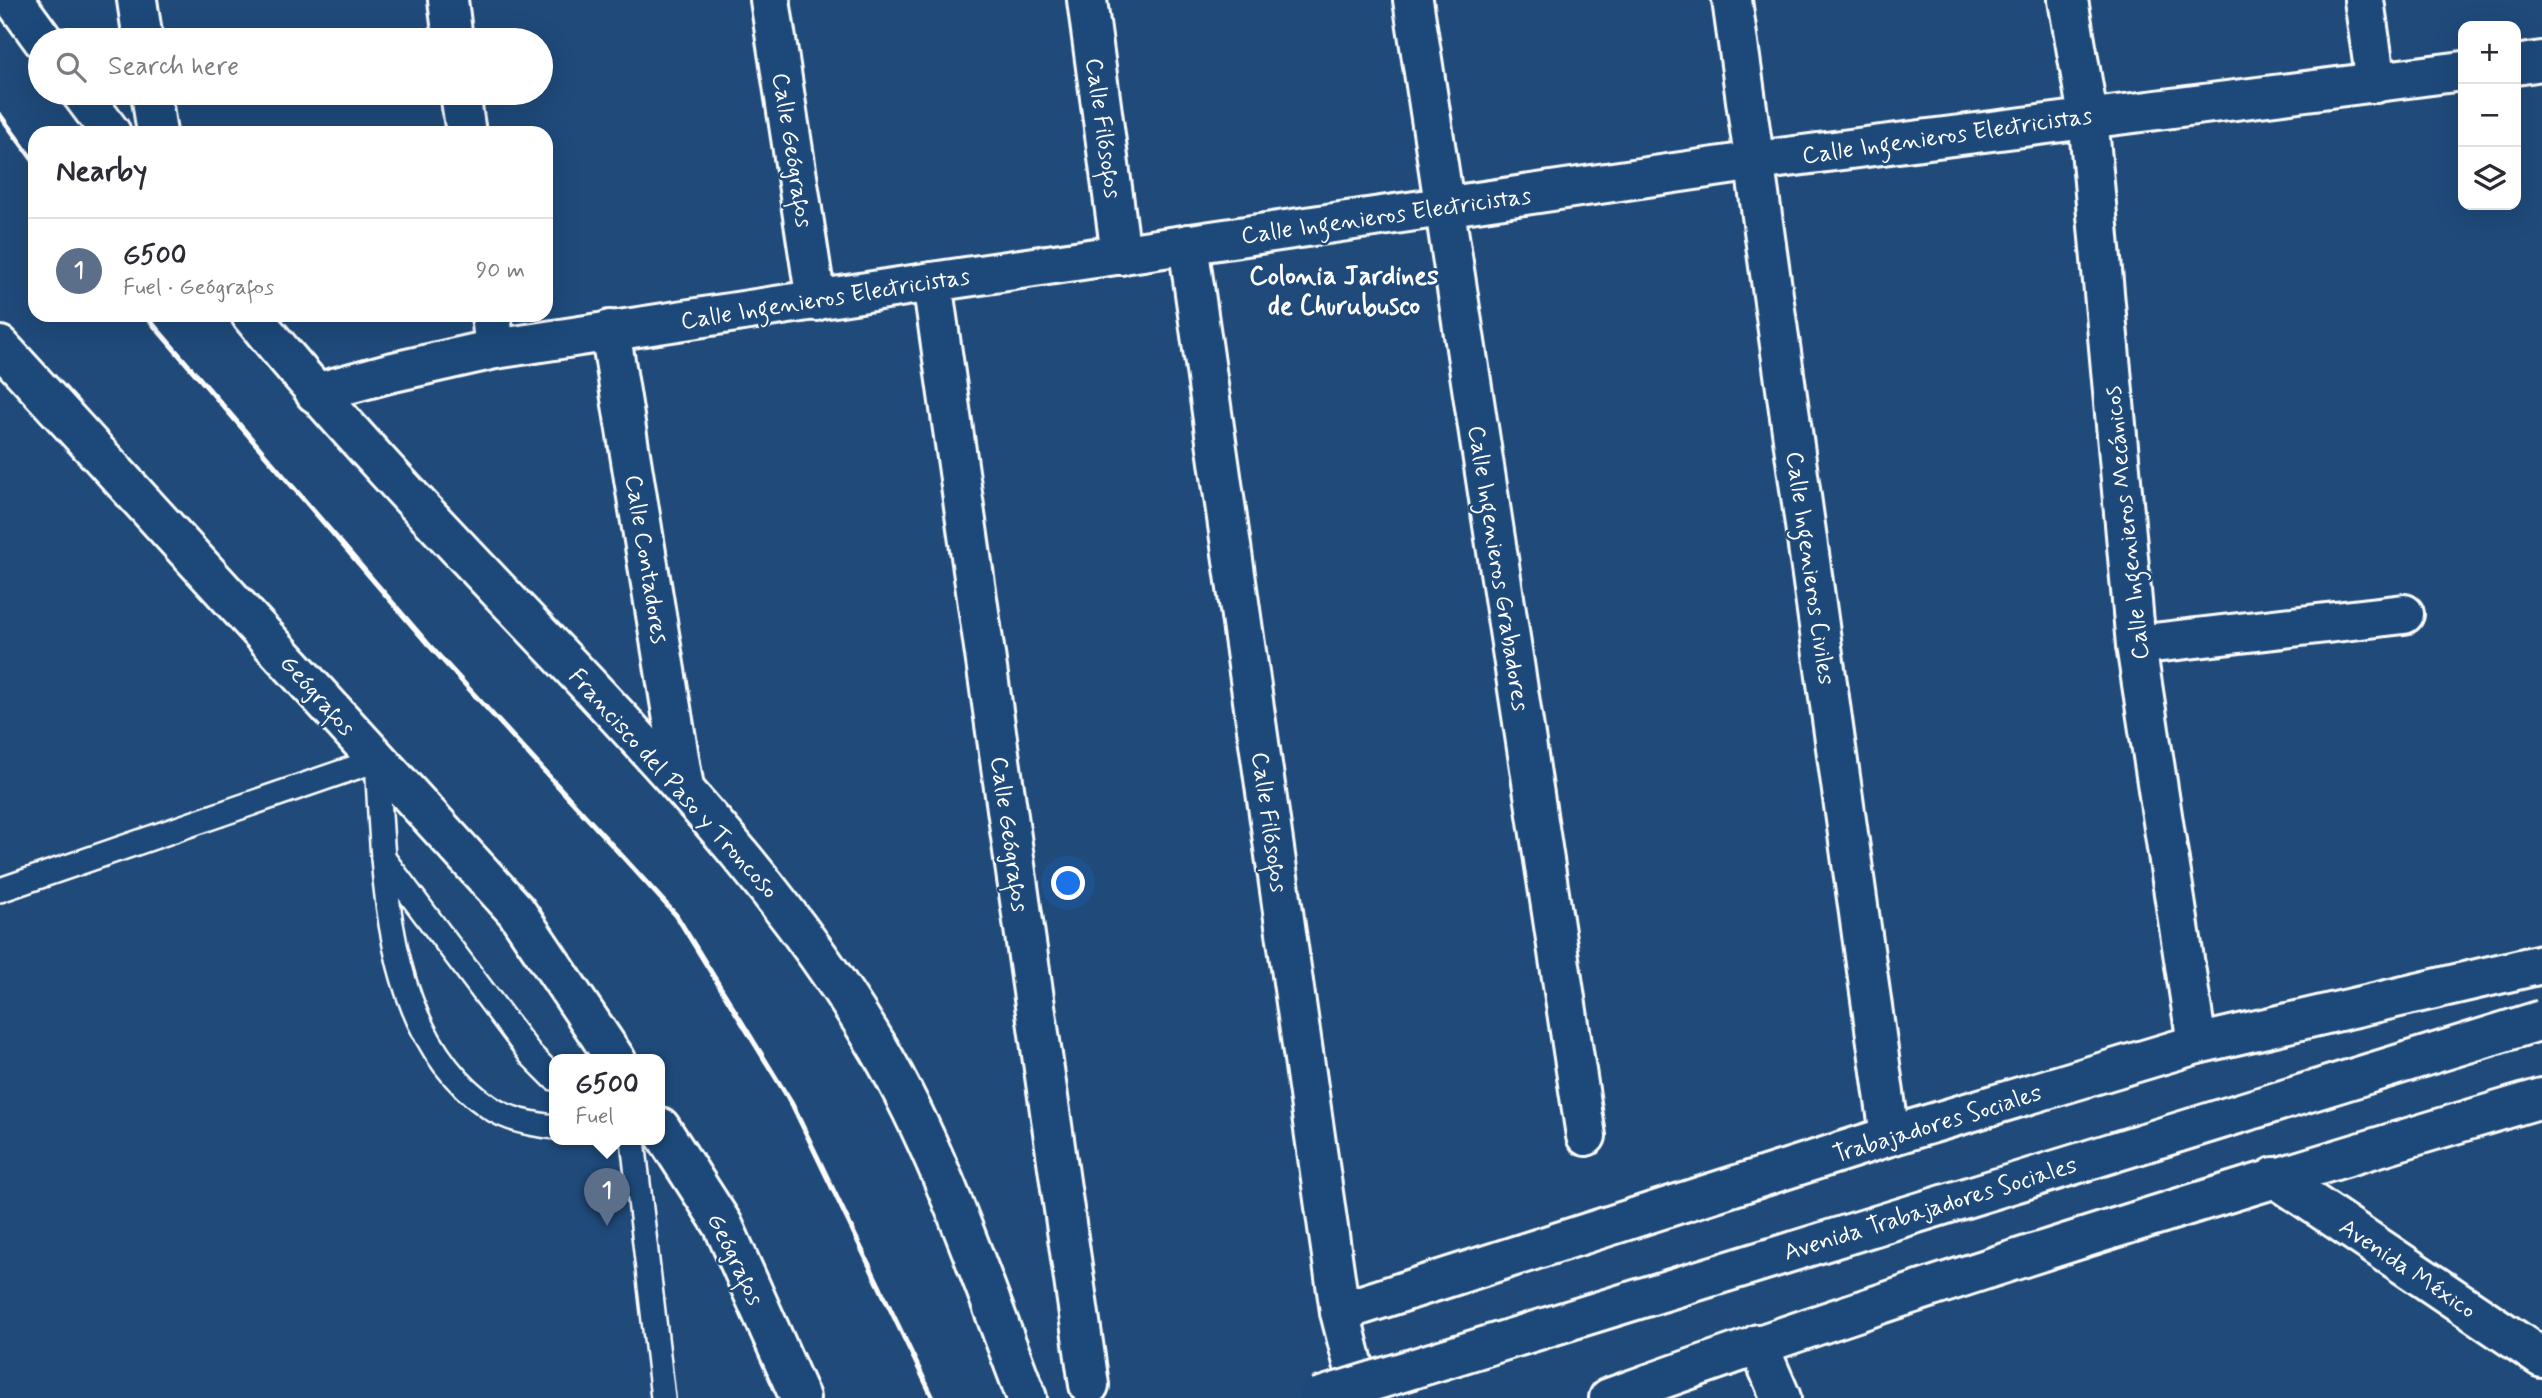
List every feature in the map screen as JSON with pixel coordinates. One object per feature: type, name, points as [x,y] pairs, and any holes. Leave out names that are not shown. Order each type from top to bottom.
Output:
[{"type":"street","points":[[14,0],[34,28]]},
{"type":"street","points":[[137,0],[141,28]]},
{"type":"street","points":[[447,0],[451,28]]},
{"type":"street","name":"Calle Geógrafos","points":[[770,0],[816,301]]},
{"type":"street","name":"Calle Filósofos","points":[[1087,0],[1121,255]]},
{"type":"street","name":"Calle Ingenieros Grabadores","points":[[1413,0],[1586,1136]]},
{"type":"street","name":"Calle Ingenieros Civiles","points":[[1732,0],[1890,1136]]},
{"type":"street","name":"Calle Ingenieros Mecánicos","points":[[2068,0],[2088,117],[2136,646],[2197,1044]]},
{"type":"street","points":[[2364,0],[2376,83]]},
{"type":"street","points":[[2521,64],[2542,61]]},
{"type":"street","name":"Calle Ingenieros Electricistas","points":[[315,393],[388,373],[493,332],[610,330],[1756,161],[2088,117],[2458,73]]},
{"type":"street","points":[[90,105],[105,126]]},
{"type":"street","points":[[153,105],[156,126]]},
{"type":"street","points":[[462,105],[465,126]]},
{"type":"street","name":"Calle Filósofos","points":[[1188,244],[1340,1312],[1363,1398]]},
{"type":"street","name":"Calle Geógrafos","points":[[932,282],[1089,1385]]},
{"type":"street","name":"Francisco del Paso y Troncoso","points":[[257,322],[315,393],[684,788],[780,902],[880,1051],[942,1177],[1027,1398]]},
{"type":"street","name":"Calle Contadores","points":[[610,330],[684,788]]},
{"type":"street","name":"Geógrafos","points":[[0,346],[516,911],[612,1054]]},
{"type":"street","points":[[2136,646],[2404,614]]},
{"type":"street","name":"Trabajadores Sociales","points":[[1340,1312],[1890,1136],[2197,1044],[2542,964]]},
{"type":"street","name":"Avenida Trabajadores Sociales","points":[[1318,1398],[2542,1020]]},
{"type":"street","points":[[1609,1398],[1758,1344],[2274,1177],[2542,1098]]},
{"type":"street","name":"Geógrafos","points":[[665,1135],[723,1225],[800,1398]]},
{"type":"street","name":"Avenida México","points":[[2274,1177],[2542,1358]]},
{"type":"street","points":[[1758,1344],[1781,1398]]},
{"type":"lane","points":[[0,890],[377,760],[391,931],[412,1007],[451,1074],[490,1108],[522,1122],[549,1126]]},
{"type":"lane","points":[[383,858],[531,1055],[549,1072]]},
{"type":"lane","points":[[634,1145],[663,1398]]},
{"type":"railway","points":[[0,115],[28,153]]},
{"type":"railway","points":[[151,322],[428,644],[676,915],[792,1104],[933,1398]]},
{"type":"place","name":"G500","points":[[607,1226]]},
{"type":"district","name":"Colonia Jardines de Churubusco","points":[[1344,290]]}]
